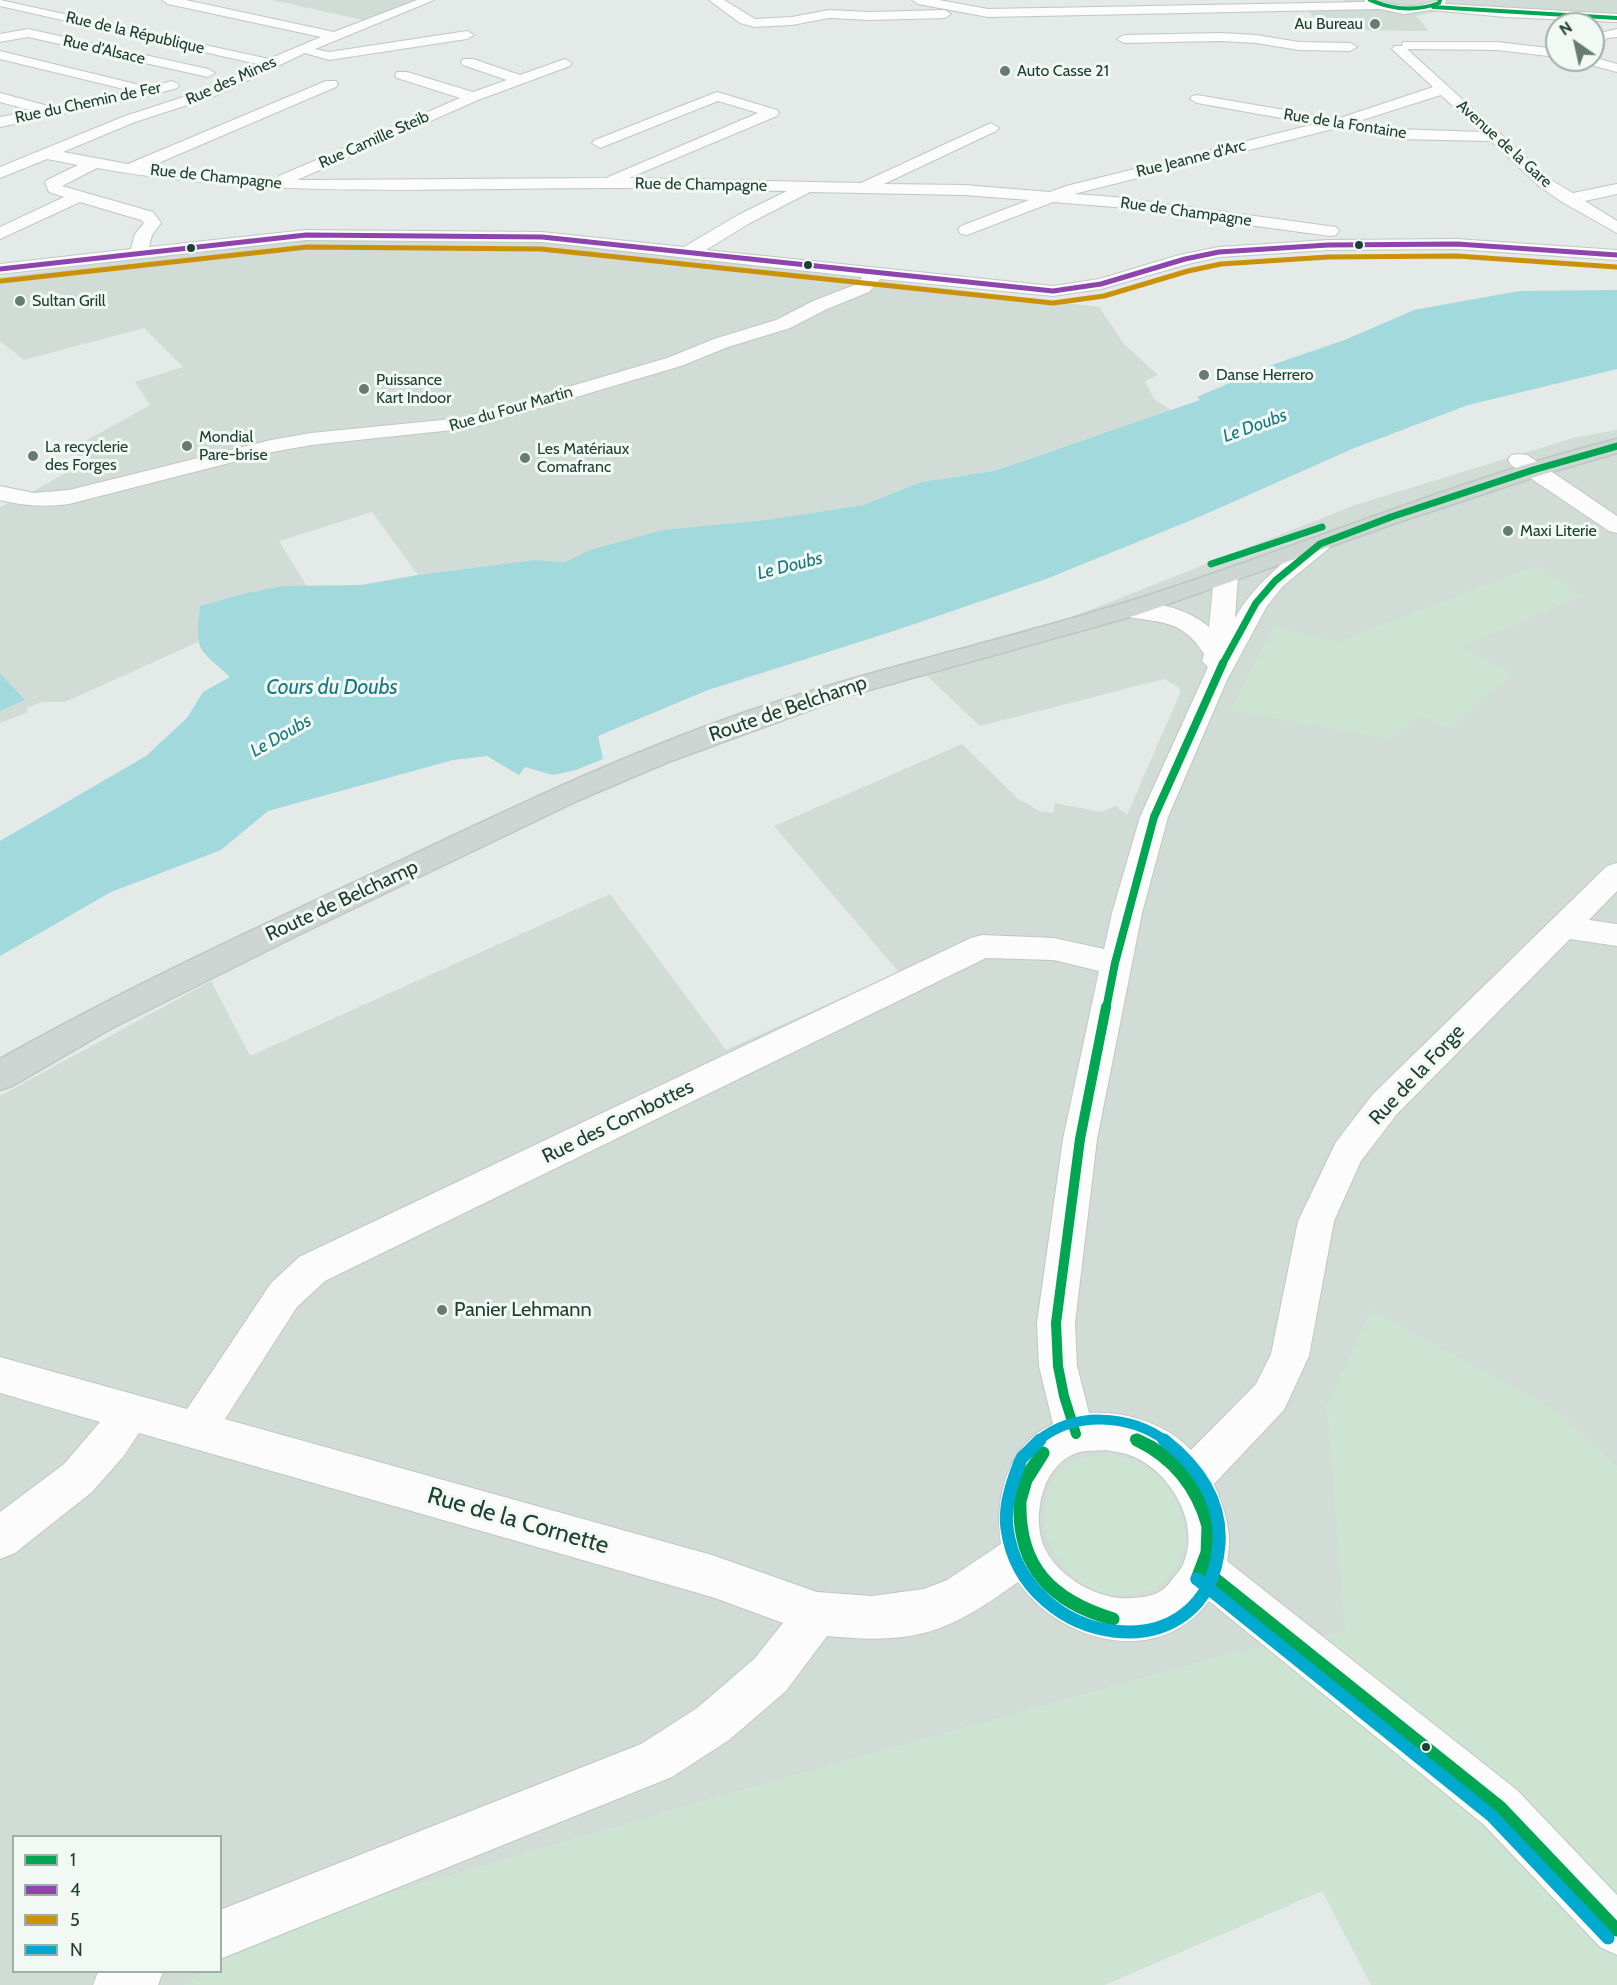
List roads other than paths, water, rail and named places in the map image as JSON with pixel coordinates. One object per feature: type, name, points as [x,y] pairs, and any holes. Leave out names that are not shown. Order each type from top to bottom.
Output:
[{"type":"main road","name":"Route de Belchamp","points":[[0,1066],[108,1005],[388,869],[652,748],[860,672],[1219,570],[1320,544],[1583,442],[1617,436]]},
{"type":"main road","name":"Route de Belchamp","points":[[0,1076],[100,1019],[285,928],[559,798],[658,755],[841,689],[1128,610],[1219,570],[1526,465],[1617,446]]},
{"type":"street","points":[[168,0],[334,36]]},
{"type":"street","name":"Rue des Mines","points":[[0,173],[130,119],[210,93],[270,63],[428,0]]},
{"type":"street","points":[[715,0],[754,23],[792,21],[829,14],[870,16],[972,11]]},
{"type":"street","points":[[918,0],[988,13],[1344,7],[1374,2],[1404,9],[1438,2],[1481,11],[1617,18]]},
{"type":"street","points":[[1115,0],[1149,10]]},
{"type":"street","points":[[1149,10],[1171,0]]},
{"type":"street","name":"Rue de la République","points":[[0,2],[270,63]]},
{"type":"street","points":[[1404,9],[1417,29],[1440,44]]},
{"type":"street","points":[[348,18],[369,22]]},
{"type":"street","points":[[1396,45],[1417,29]]},
{"type":"street","name":"Rue d'Alsace","points":[[0,38],[28,33],[208,73]]},
{"type":"street","points":[[301,50],[329,56],[467,34]]},
{"type":"street","points":[[1124,39],[1221,37],[1256,39],[1299,46],[1355,46],[1262,53]]},
{"type":"street","points":[[1396,45],[1497,46],[1545,52]]},
{"type":"street","name":"Avenue de la Gare","points":[[1396,45],[1545,183],[1617,228]]},
{"type":"street","points":[[0,55],[152,91]]},
{"type":"street","name":"Rue Camille Steib","points":[[276,183],[473,97],[565,63],[545,57]]},
{"type":"street","points":[[468,62],[519,79]]},
{"type":"street","name":"Rue du Chemin de Fer","points":[[0,122],[152,91],[208,73],[246,75]]},
{"type":"street","name":"Rue Camille Steib","points":[[402,75],[473,97]]},
{"type":"street","points":[[130,169],[331,84]]},
{"type":"street","name":"Rue Jeanne d'Arc","points":[[1050,196],[1343,122],[1431,92],[1445,90]]},
{"type":"street","points":[[160,109],[180,110],[235,96]]},
{"type":"street","points":[[600,143],[717,96],[772,113],[614,178],[613,183]]},
{"type":"street","points":[[0,98],[50,112]]},
{"type":"street","name":"Rue de la Fontaine","points":[[1197,99],[1396,134],[1494,137]]},
{"type":"street","points":[[256,101],[304,114]]},
{"type":"street","points":[[862,188],[991,128]]},
{"type":"street","name":"Rue de Champagne","points":[[45,154],[130,169],[227,181],[276,183],[549,185],[613,183],[964,190],[1115,202],[1330,231],[1354,244]]},
{"type":"street","points":[[94,163],[53,183],[55,189],[147,216],[153,223],[144,234],[139,252]]},
{"type":"street","points":[[688,252],[744,219],[807,187]]},
{"type":"street","points":[[1568,199],[1614,190]]},
{"type":"street","points":[[0,234],[80,196]]},
{"type":"street","points":[[967,230],[1050,196]]},
{"type":"street","points":[[0,269],[295,236],[542,237],[1030,290],[1073,290],[1219,252],[1354,244],[1457,244],[1617,255]]},
{"type":"street","name":"Rue du Four Martin","points":[[0,493],[22,500],[44,501],[69,497],[271,446],[311,439],[464,424],[674,362],[721,343],[783,324],[819,305],[862,288],[875,274]]},
{"type":"street","points":[[1526,465],[1617,526]]},
{"type":"street","points":[[1586,505],[1612,499]]},
{"type":"street","points":[[1076,1434],[1064,1396],[1058,1365],[1056,1323],[1080,1138],[1115,963],[1154,817],[1215,666],[1256,603],[1275,581],[1320,544]]},
{"type":"street","points":[[1219,570],[1256,603]]},
{"type":"street","points":[[1215,666],[1224,614],[1219,570]]},
{"type":"street","points":[[1128,610],[1176,617],[1190,623],[1206,635],[1215,666]]},
{"type":"street","name":"Rue de la Forge","points":[[1190,1480],[1270,1397],[1290,1356],[1316,1221],[1348,1152],[1385,1104],[1617,873]]},
{"type":"street","points":[[1563,927],[1617,935]]},
{"type":"street","name":"Rue des Combottes","points":[[196,1430],[284,1295],[312,1269],[982,946],[1054,949],[1115,963]]},
{"type":"street","name":"Rue de la Cornette","points":[[0,1375],[712,1576],[816,1614],[872,1618],[925,1611],[962,1595],[1024,1553]]},
{"type":"street","points":[[0,1538],[78,1479],[109,1443],[130,1412]]},
{"type":"street","points":[[1107,1431],[1138,1438],[1167,1455],[1190,1480],[1202,1504],[1209,1529],[1208,1554],[1204,1570],[1184,1600],[1159,1616],[1130,1622],[1098,1617],[1068,1604],[1044,1582],[1024,1553],[1018,1523],[1020,1493],[1031,1466],[1051,1446],[1076,1434],[1107,1431]]},
{"type":"street","points":[[1204,1570],[1303,1647],[1500,1808],[1617,1930]]},
{"type":"street","points":[[222,1934],[656,1761],[713,1724],[770,1675],[816,1614]]},
{"type":"street","points":[[118,1985],[135,1973]]},
{"type":"water","name":"Cours du Doubs","points":[[1617,290],[1617,369],[1468,405],[1352,449],[1199,517],[1046,579],[897,630],[708,690],[598,736],[603,759],[576,770],[553,775],[525,767],[519,775],[487,756],[453,760],[268,811],[221,850],[111,892],[0,956],[0,841],[146,756],[187,718],[203,692],[230,677],[201,648],[198,633],[200,606],[242,594],[283,586],[361,585],[534,560],[565,562],[590,550],[663,530],[767,520],[863,505],[921,482],[993,471],[1200,400],[1197,397],[1269,366],[1347,339],[1414,310],[1519,291]]},
{"type":"water","points":[[0,673],[25,700],[0,711]]},
{"type":"place","name":"Au Bureau","points":[[1375,24]]},
{"type":"place","name":"Auto Casse 21","points":[[1005,71]]},
{"type":"place","name":"Sultan Grill","points":[[20,301]]},
{"type":"place","name":"Danse Herrero","points":[[1204,375]]},
{"type":"place","name":"Puissance Kart Indoor","points":[[364,389]]},
{"type":"place","name":"Mondial Pare-brise","points":[[187,446]]},
{"type":"place","name":"La recyclerie des Forges","points":[[33,456]]},
{"type":"place","name":"Les Matériaux Comafranc","points":[[525,458]]},
{"type":"place","name":"Maxi Literie","points":[[1508,531]]},
{"type":"place","name":"Panier Lehmann","points":[[442,1310]]},
{"type":"water label","name":"Le Doubs","points":[[1255,426]]},
{"type":"water label","name":"Le Doubs","points":[[790,566]]},
{"type":"water label","name":"Le Doubs","points":[[281,736]]}]
